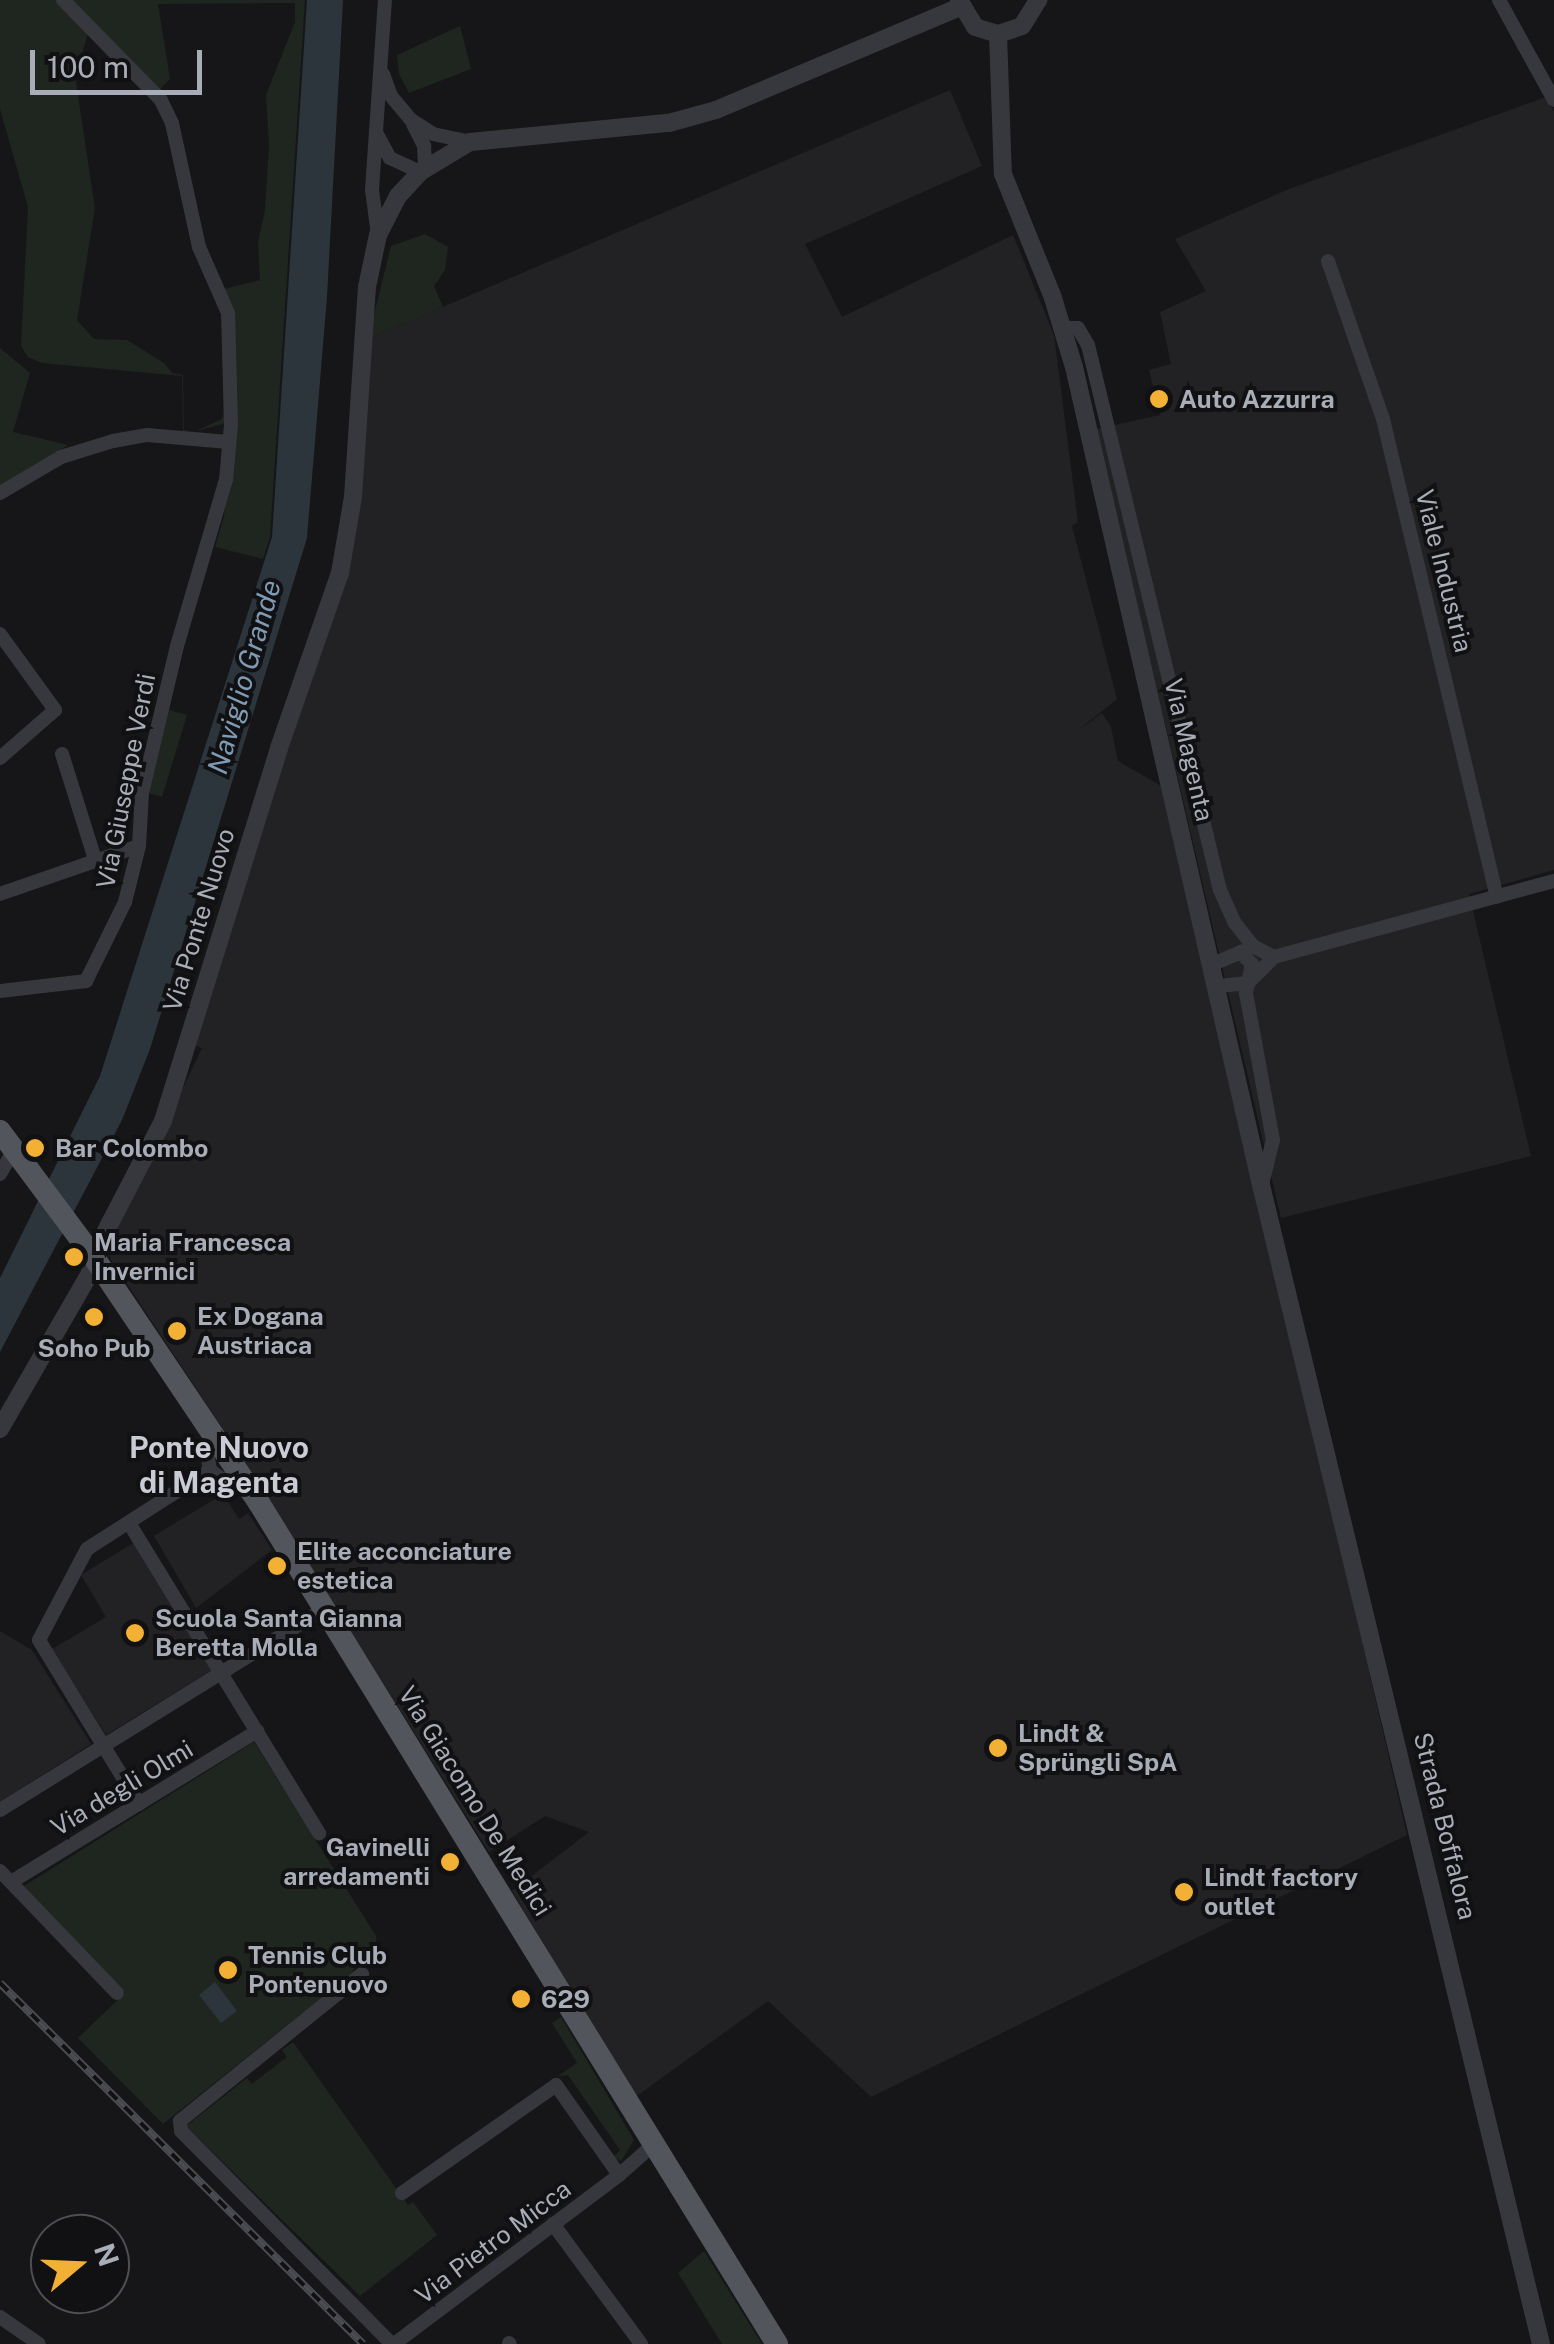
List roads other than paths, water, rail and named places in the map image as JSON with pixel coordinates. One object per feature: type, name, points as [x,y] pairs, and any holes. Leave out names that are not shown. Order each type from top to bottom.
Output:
[{"type":"main road","name":"Via Giacomo De Medici","points":[[7,1140],[88,1249],[241,1476],[776,2344]]},
{"type":"street","name":"Via Giuseppe Verdi","points":[[0,991],[89,978],[126,902],[139,846],[142,793],[177,646],[226,480],[229,442],[231,331],[199,247],[172,123],[161,100],[63,0]]},
{"type":"street","name":"Via Ponte Nuovo","points":[[378,235],[372,190],[385,0]]},
{"type":"street","points":[[410,119],[433,134],[470,142],[669,123],[716,110],[960,3],[975,26],[998,34],[1022,26],[1038,0]]},
{"type":"street","points":[[1499,0],[1554,100]]},
{"type":"street","name":"Via Magenta","points":[[998,34],[1003,174],[1064,328],[1296,1322]]},
{"type":"street","points":[[375,124],[379,143],[390,158],[422,170],[424,146],[410,119],[391,96],[380,68]]},
{"type":"street","name":"Via Ponte Nuovo","points":[[0,1429],[90,1273],[88,1249],[163,1121],[279,748],[345,558],[367,287],[378,235],[398,196],[422,170],[470,142]]},
{"type":"street","name":"Viale Industria","points":[[1328,262],[1383,419],[1497,897]]},
{"type":"street","name":"Via Magenta","points":[[1064,328],[1078,328],[1088,345],[1220,890],[1252,964],[1246,993],[1273,1140],[1262,1185]]},
{"type":"street","points":[[0,493],[61,457],[114,440],[147,435],[229,442]]},
{"type":"street","points":[[0,634],[55,710],[0,758]]},
{"type":"street","points":[[62,754],[95,859]]},
{"type":"street","points":[[1,890],[139,846]]},
{"type":"street","points":[[1218,986],[1248,982],[1274,958],[1554,882]]},
{"type":"street","points":[[1213,964],[1247,949],[1274,958]]},
{"type":"street","points":[[0,1174],[7,1140]]},
{"type":"street","name":"Strada Boffalora","points":[[1296,1322],[1541,2344]]},
{"type":"street","points":[[216,1438],[206,1447],[210,1470],[226,1482],[241,1476]]},
{"type":"street","points":[[139,1804],[38,1640],[88,1549],[210,1470]]},
{"type":"street","points":[[129,1524],[318,1833]]},
{"type":"street","name":"Via degli Olmi","points":[[0,1810],[324,1609]]},
{"type":"street","name":"Via degli Olmi","points":[[5,1877],[139,1804],[257,1731]]},
{"type":"street","points":[[5,1877],[116,1993]]},
{"type":"street","points":[[362,1974],[180,2121],[180,2131],[393,2344]]},
{"type":"street","points":[[402,2194],[556,2085],[619,2176]]},
{"type":"street","name":"Via Pietro Micca","points":[[393,2344],[619,2176],[652,2145]]},
{"type":"street","points":[[553,2224],[639,2344]]},
{"type":"street","points":[[0,2317],[39,2344]]},
{"type":"water","name":"Naviglio Grande","points":[[307,0],[343,0],[327,297],[307,538],[150,1049],[122,1120],[0,1352],[0,1278],[100,1076],[272,537]]},
{"type":"water","points":[[215,1982],[237,2011],[221,2023],[199,1995]]},
{"type":"railway","points":[[0,1983],[363,2344]]},
{"type":"place","name":"Auto Azzurra","points":[[1159,399]]},
{"type":"place","name":"Bar Colombo","points":[[35,1148]]},
{"type":"place","name":"Maria Francesca Invernici","points":[[74,1257]]},
{"type":"place","name":"Soho Pub","points":[[94,1317]]},
{"type":"place","name":"Ex Dogana Austriaca","points":[[177,1331]]},
{"type":"place","name":"Elite acconciature estetica","points":[[277,1566]]},
{"type":"place","name":"Scuola Santa Gianna Beretta Molla","points":[[135,1633]]},
{"type":"place","name":"Lindt & Sprüngli SpA","points":[[998,1748]]},
{"type":"place","name":"Gavinelli arredamenti","points":[[450,1862]]},
{"type":"place","name":"Lindt factory outlet","points":[[1184,1892]]},
{"type":"place","name":"Tennis Club Pontenuovo","points":[[228,1970]]},
{"type":"place","name":"629","points":[[521,1999]]},
{"type":"district","name":"Ponte Nuovo di Magenta","points":[[219,1464]]}]
